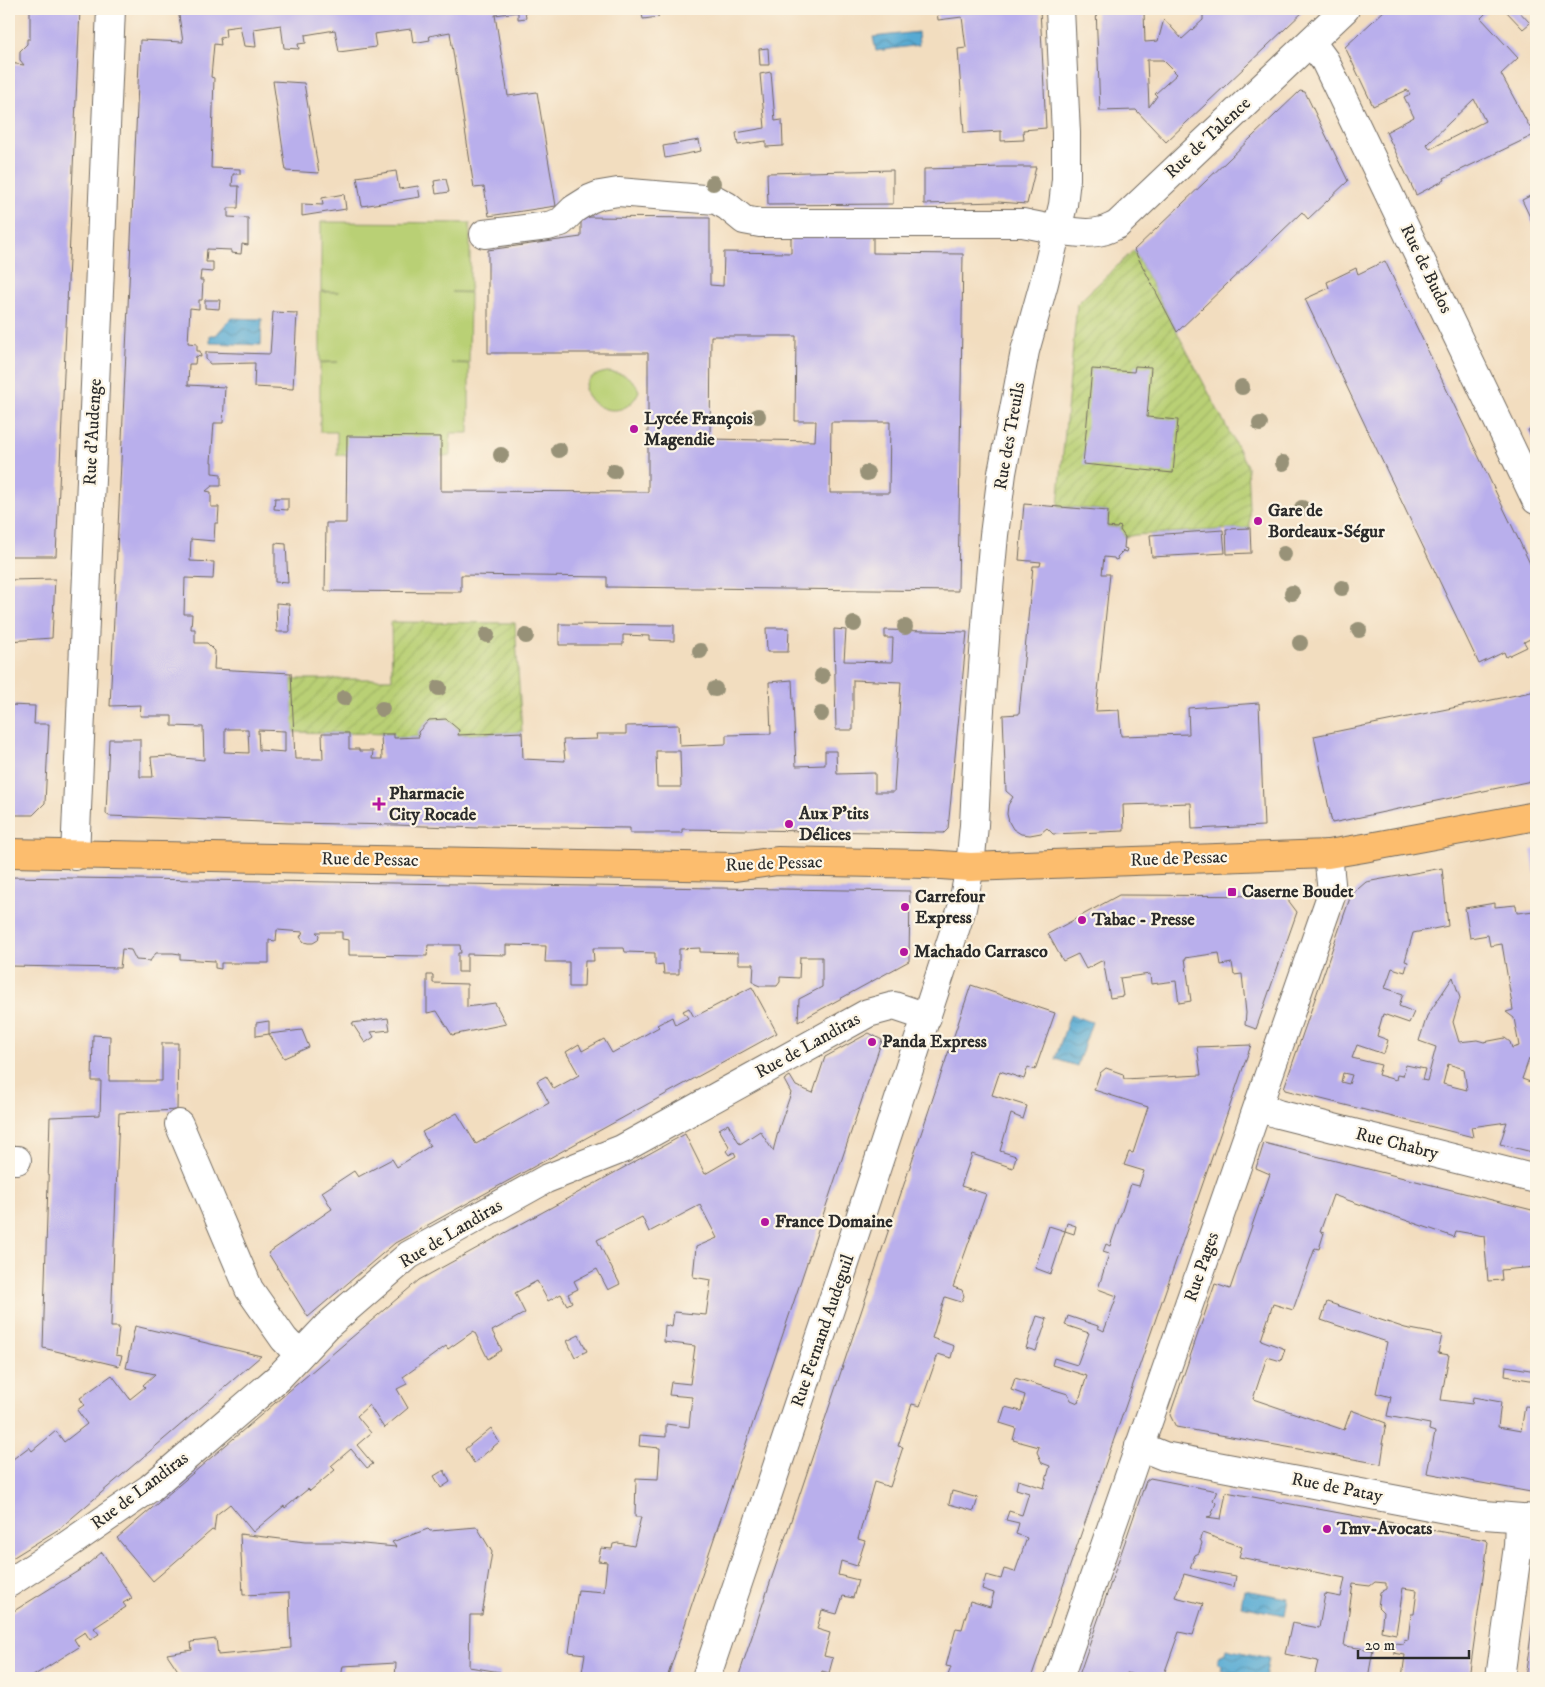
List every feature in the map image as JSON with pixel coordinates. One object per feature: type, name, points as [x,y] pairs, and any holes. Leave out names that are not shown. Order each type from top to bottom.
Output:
[{"type":"main road","name":"Rue de Pessac","points":[[9,854],[736,867],[777,861],[926,864],[970,867],[1328,854],[1536,816]]},
{"type":"street","name":"Rue d'Audenge","points":[[75,856],[111,9]]},
{"type":"street","name":"Rue des Treuils","points":[[970,867],[985,640],[1000,482],[1025,351],[1063,205],[1066,179],[1066,133],[1060,9]]},
{"type":"street","name":"Rue de Talence","points":[[484,234],[555,224],[561,222],[574,209],[590,199],[618,192],[716,200],[727,206],[744,220],[760,223],[1023,222],[1056,230],[1090,233],[1102,231],[1117,224],[1345,9]]},
{"type":"street","name":"Rue de Budos","points":[[1312,42],[1329,70],[1536,500]]},
{"type":"street","name":"Rue Pages","points":[[1059,1678],[1332,893],[1328,854]]},
{"type":"street","name":"Rue Fernand Audeguil","points":[[706,1678],[927,1016],[962,908],[970,867]]},
{"type":"street","name":"Rue de Landiras","points":[[9,1582],[66,1546],[150,1488],[278,1378],[327,1326],[409,1255],[546,1179],[622,1149],[868,1013],[894,1006],[927,1016]]},
{"type":"street","name":"Rue Chabry","points":[[1259,1107],[1288,1117],[1536,1178]]},
{"type":"street","points":[[179,1124],[249,1289],[284,1339],[299,1355]]},
{"type":"street","name":"Rue de Patay","points":[[1139,1446],[1164,1456],[1472,1514],[1528,1519]]},
{"type":"street","points":[[1500,1678],[1518,1546],[1528,1519]]},
{"type":"green space","points":[[321,222],[470,223],[470,292],[452,292],[470,293],[469,363],[451,363],[469,364],[469,433],[450,433],[450,456],[337,455],[337,432],[320,432],[320,363],[338,362],[320,362],[320,292],[339,292],[321,291]]},
{"type":"green space","points":[[1134,250],[1247,466],[1250,528],[1125,537],[1120,530],[1121,527],[1107,527],[1108,511],[1058,506],[1077,304]]},
{"type":"green space","points":[[607,372],[626,376],[634,382],[639,391],[629,404],[617,410],[605,409],[594,403],[587,395],[585,386],[591,378]]},
{"type":"green space","points":[[391,622],[515,623],[522,732],[458,735],[458,730],[446,719],[429,720],[418,732],[419,737],[394,738],[393,734],[293,732],[291,679],[392,679]]},
{"type":"water","points":[[918,32],[919,45],[876,51],[873,37]]},
{"type":"water","points":[[231,318],[262,319],[261,345],[210,343],[210,335],[216,335]]},
{"type":"water","points":[[1070,1015],[1092,1022],[1077,1066],[1055,1059]]},
{"type":"water","points":[[1244,1590],[1288,1598],[1285,1615],[1241,1606]]},
{"type":"water","points":[[1226,1649],[1269,1658],[1265,1678],[1221,1671],[1222,1666],[1218,1662],[1218,1658],[1225,1653]]},
{"type":"building","points":[[30,9],[80,9],[56,556],[9,556],[9,63],[24,65],[20,60],[20,51],[27,44],[27,39],[30,39]]},
{"type":"building","points":[[178,9],[531,9],[525,11],[526,18],[518,19],[518,12],[495,15],[508,96],[537,92],[556,206],[489,216],[484,187],[474,188],[450,32],[429,36],[430,40],[413,43],[411,29],[374,34],[376,47],[339,52],[335,30],[305,35],[306,43],[298,44],[299,49],[284,48],[281,25],[254,29],[256,47],[244,46],[240,26],[225,28],[226,37],[220,38],[221,45],[214,44],[211,77],[214,78],[211,168],[240,169],[240,174],[233,174],[232,186],[239,186],[238,208],[228,208],[228,217],[248,218],[248,245],[242,244],[241,254],[231,253],[231,250],[207,249],[206,262],[213,262],[213,272],[201,271],[200,280],[203,280],[202,300],[199,300],[199,309],[190,308],[188,343],[197,344],[197,351],[200,351],[201,357],[196,356],[195,364],[189,364],[188,385],[225,387],[223,423],[214,423],[211,462],[212,473],[221,474],[221,486],[212,486],[206,491],[211,492],[211,507],[219,507],[218,523],[215,523],[214,541],[191,539],[190,561],[214,562],[213,579],[185,578],[184,614],[192,614],[191,629],[195,629],[195,643],[207,643],[215,651],[214,669],[291,673],[295,759],[323,759],[322,733],[349,733],[349,749],[373,751],[372,759],[382,759],[381,734],[394,734],[394,738],[419,737],[418,732],[429,720],[446,719],[459,730],[458,735],[522,732],[523,759],[565,761],[563,740],[597,739],[596,734],[626,734],[626,726],[679,725],[680,746],[726,744],[726,735],[771,734],[769,682],[792,680],[796,766],[825,765],[825,751],[836,751],[837,774],[875,773],[875,792],[894,792],[901,682],[853,680],[853,730],[836,730],[834,629],[846,630],[844,661],[892,662],[893,638],[885,638],[885,630],[967,632],[948,829],[944,833],[682,829],[682,833],[630,833],[630,828],[478,826],[478,828],[289,823],[109,816],[106,814],[109,739],[140,739],[140,777],[153,777],[151,757],[173,756],[204,760],[203,727],[172,726],[172,716],[140,716],[141,705],[110,706],[140,40],[183,42]],"holes":[[[225,729],[248,729],[249,753],[224,752]],[[258,730],[285,731],[285,752],[259,750]],[[656,751],[680,751],[681,787],[657,787]]]},
{"type":"building","points":[[641,9],[657,9],[659,17],[643,19]]},
{"type":"building","points":[[937,9],[1040,9],[1046,128],[1023,130],[1024,140],[1001,141],[1001,131],[964,133],[958,49],[966,48],[962,17],[938,20]]},
{"type":"building","points":[[1096,9],[1164,9],[1144,12],[1145,42],[1158,41],[1164,19],[1182,39],[1203,20],[1203,13],[1199,9],[1306,9],[1166,142],[1136,110],[1100,111]],"holes":[[[1147,60],[1163,60],[1177,74],[1155,94],[1157,96],[1149,107]]]},
{"type":"building","points":[[1386,9],[1490,9],[1481,18],[1518,58],[1501,74],[1534,135],[1444,178],[1445,180],[1416,195],[1386,132],[1414,117],[1404,97],[1410,94],[1407,90],[1373,106],[1345,47]],"holes":[[[1474,99],[1485,121],[1430,149],[1427,144]]]},
{"type":"building","points":[[1504,9],[1517,9],[1530,23],[1523,29]]},
{"type":"building","points":[[768,48],[769,65],[760,65],[759,49]]},
{"type":"building","points":[[771,72],[775,121],[782,120],[783,146],[766,147],[766,141],[738,145],[736,133],[765,128],[760,74]]},
{"type":"building","points":[[273,81],[304,83],[319,173],[286,171]]},
{"type":"building","points":[[1300,91],[1305,92],[1348,181],[1308,219],[1302,212],[1177,332],[1134,250]]},
{"type":"building","points":[[699,140],[701,151],[665,158],[663,146]]},
{"type":"building","points":[[1036,167],[1027,204],[998,202],[924,204],[924,169]]},
{"type":"building","points":[[893,170],[893,204],[768,205],[767,173]]},
{"type":"building","points":[[396,171],[399,189],[418,186],[420,197],[362,206],[357,177]]},
{"type":"building","points":[[446,179],[449,192],[436,194],[434,181]]},
{"type":"building","points":[[1536,193],[1536,230],[1522,200]]},
{"type":"building","points":[[344,194],[346,209],[302,216],[302,204],[323,205],[322,198]]},
{"type":"building","points":[[581,217],[710,218],[710,285],[723,286],[724,252],[791,253],[791,233],[873,233],[873,253],[963,254],[958,591],[607,587],[607,577],[461,575],[461,592],[325,591],[326,523],[346,523],[347,436],[441,437],[441,491],[648,492],[648,353],[488,353],[488,250],[581,237]],"holes":[[[711,336],[796,336],[795,421],[816,421],[815,441],[710,439]],[[831,422],[890,422],[889,493],[830,493]]]},
{"type":"building","points":[[1385,261],[1536,576],[1536,636],[1524,642],[1527,647],[1506,657],[1504,652],[1479,664],[1305,299],[1329,288],[1327,282],[1356,268],[1358,274]]},
{"type":"building","points":[[205,300],[220,300],[219,309],[205,308]]},
{"type":"building","points":[[273,312],[297,313],[293,389],[254,387],[255,363],[210,364],[206,359],[206,352],[270,354]]},
{"type":"building","points":[[1135,366],[1151,367],[1147,417],[1178,420],[1173,473],[1083,464],[1092,369],[1134,372]]},
{"type":"building","points":[[1536,426],[1536,448],[1528,430]]},
{"type":"building","points":[[275,498],[288,498],[288,510],[274,509]]},
{"type":"building","points":[[1024,504],[1108,511],[1107,527],[1121,527],[1120,530],[1125,537],[1124,548],[1127,549],[1126,552],[1123,551],[1117,557],[1118,559],[1115,560],[1114,558],[1104,557],[1102,574],[1110,574],[1096,711],[1119,710],[1121,736],[1189,734],[1188,708],[1259,703],[1264,826],[1192,829],[1191,803],[1123,805],[1124,831],[1053,834],[1047,828],[1041,833],[1030,835],[1021,834],[1013,829],[1007,814],[1008,805],[1013,797],[1006,791],[1003,715],[1019,714],[1033,566],[1040,566],[1041,562],[1019,560]]},
{"type":"building","points":[[1250,528],[1251,553],[1227,554],[1226,529]]},
{"type":"building","points":[[1223,530],[1225,553],[1152,557],[1150,535]]},
{"type":"building","points":[[275,543],[286,544],[288,583],[275,582]]},
{"type":"building","points":[[55,579],[52,638],[9,641],[9,580]]},
{"type":"building","points":[[276,603],[289,604],[290,632],[277,632]]},
{"type":"building","points":[[559,624],[674,625],[674,641],[649,640],[649,636],[623,635],[623,645],[559,645]]},
{"type":"building","points":[[766,628],[789,628],[788,652],[767,652]]},
{"type":"building","points":[[1536,691],[1536,780],[1332,823],[1314,736]]},
{"type":"building","points":[[9,705],[35,706],[34,724],[49,724],[45,803],[33,815],[9,815]]},
{"type":"building","points":[[1536,849],[1536,874],[1535,874],[1531,850]]},
{"type":"building","points":[[1442,868],[1448,926],[1413,933],[1405,961],[1408,962],[1405,972],[1392,968],[1385,988],[1403,994],[1399,1006],[1414,1012],[1409,1023],[1383,1014],[1377,1036],[1388,1040],[1384,1054],[1357,1045],[1352,1058],[1381,1065],[1378,1075],[1396,1080],[1397,1075],[1403,1076],[1406,1065],[1425,1069],[1422,1080],[1427,1081],[1436,1047],[1419,1041],[1427,1016],[1453,977],[1460,998],[1453,1022],[1459,1042],[1477,1040],[1484,1042],[1505,1038],[1510,1042],[1512,1048],[1519,1046],[1514,1018],[1506,1012],[1513,1010],[1502,944],[1490,946],[1488,935],[1470,938],[1465,908],[1495,903],[1495,907],[1516,905],[1517,913],[1534,911],[1536,923],[1536,1058],[1529,1059],[1522,1079],[1536,1084],[1536,1153],[1500,1144],[1507,1122],[1471,1127],[1473,1137],[1285,1090],[1284,1088],[1351,895],[1366,882]],"holes":[[[1448,1064],[1464,1069],[1467,1090],[1443,1084]],[[1343,1073],[1352,1075],[1349,1084],[1341,1082]]]},
{"type":"building","points":[[9,877],[910,891],[909,961],[798,1022],[799,999],[822,987],[822,957],[800,957],[799,978],[780,977],[780,982],[777,986],[760,986],[753,981],[754,964],[738,964],[738,953],[700,952],[700,948],[679,949],[679,974],[664,974],[663,964],[655,965],[655,953],[625,952],[624,948],[593,948],[594,961],[585,961],[584,987],[569,987],[569,962],[545,962],[546,946],[506,945],[506,955],[467,954],[467,972],[458,972],[458,953],[461,953],[460,945],[428,945],[427,956],[349,955],[349,940],[342,939],[342,932],[316,932],[319,935],[318,940],[308,943],[304,942],[300,937],[303,932],[277,930],[276,941],[269,940],[269,963],[221,963],[221,969],[215,968],[215,961],[180,959],[180,954],[173,953],[156,953],[150,961],[136,960],[131,950],[122,949],[120,968],[9,966]]},
{"type":"building","points":[[1119,895],[1285,896],[1297,912],[1256,1029],[1245,1025],[1246,1013],[1242,974],[1234,975],[1232,963],[1221,965],[1219,953],[1185,958],[1191,1001],[1179,1003],[1176,981],[1151,984],[1150,974],[1120,978],[1123,996],[1110,998],[1103,960],[1086,969],[1078,954],[1063,961],[1048,934]]},
{"type":"building","points":[[427,975],[433,975],[433,983],[467,984],[467,1007],[495,1003],[506,1024],[452,1035],[437,1011],[427,1013]]},
{"type":"building","points":[[971,985],[1055,1013],[1035,1070],[1028,1067],[1024,1079],[1000,1071],[992,1095],[1027,1106],[1023,1119],[1011,1114],[1000,1151],[1016,1156],[1013,1168],[972,1154],[961,1186],[986,1194],[953,1287],[962,1290],[964,1296],[961,1302],[945,1297],[932,1338],[954,1346],[951,1358],[938,1354],[920,1406],[912,1404],[898,1446],[903,1447],[890,1487],[874,1482],[858,1539],[865,1541],[857,1566],[841,1561],[838,1575],[858,1580],[853,1598],[843,1596],[837,1614],[822,1610],[817,1629],[830,1633],[824,1656],[833,1658],[829,1673],[822,1671],[820,1678],[738,1678]]},
{"type":"building","points":[[752,987],[777,1033],[395,1243],[308,1317],[268,1253],[332,1209],[322,1192],[354,1171],[358,1177],[392,1159],[397,1167],[430,1146],[422,1132],[457,1113],[476,1144],[549,1103],[537,1081],[546,1076],[554,1089],[579,1075],[566,1052],[579,1044],[582,1051],[604,1039],[612,1053],[659,1027],[657,1025],[672,1017],[675,1025],[688,1018],[683,1011],[689,1008],[694,1017]]},
{"type":"building","points":[[388,1018],[390,1030],[371,1032],[374,1037],[365,1043],[352,1023]]},
{"type":"building","points":[[269,1021],[269,1034],[256,1036],[256,1023]]},
{"type":"building","points":[[302,1030],[309,1047],[284,1058],[269,1034]]},
{"type":"building","points":[[869,1033],[882,1040],[667,1678],[581,1678],[585,1654],[569,1652],[578,1590],[604,1592],[607,1562],[598,1561],[601,1548],[612,1549],[613,1544],[618,1543],[634,1546],[641,1517],[635,1517],[636,1478],[658,1479],[660,1448],[639,1446],[640,1435],[666,1437],[666,1424],[689,1427],[692,1397],[669,1395],[671,1382],[690,1384],[695,1346],[664,1342],[665,1325],[672,1327],[674,1312],[706,1315],[711,1280],[693,1277],[696,1247],[717,1238],[700,1205],[649,1232],[642,1217],[597,1240],[620,1284],[608,1290],[597,1269],[574,1281],[578,1289],[568,1294],[572,1302],[567,1305],[561,1294],[548,1301],[537,1281],[515,1293],[525,1313],[492,1331],[502,1350],[488,1359],[474,1331],[448,1349],[446,1346],[403,1377],[407,1384],[397,1389],[408,1408],[384,1428],[369,1405],[357,1416],[371,1433],[357,1445],[373,1464],[367,1468],[351,1449],[331,1466],[335,1470],[310,1491],[308,1489],[285,1508],[284,1506],[253,1532],[230,1504],[216,1515],[214,1531],[212,1530],[153,1581],[117,1538],[419,1280],[685,1134],[705,1174],[736,1156],[734,1152],[729,1155],[726,1151],[730,1148],[719,1129],[728,1124],[740,1144],[760,1131],[773,1151],[791,1093],[784,1080],[790,1076],[796,1086],[813,1093],[825,1057]]},
{"type":"building","points":[[93,1035],[110,1036],[109,1081],[162,1081],[162,1043],[178,1043],[177,1110],[119,1113],[111,1327],[119,1327],[116,1355],[122,1356],[119,1366],[43,1348],[50,1117],[100,1115],[101,1081],[92,1081]]},
{"type":"building","points":[[1251,1045],[1031,1678],[947,1678],[951,1667],[946,1666],[956,1628],[962,1629],[970,1601],[990,1607],[994,1593],[982,1589],[986,1575],[1001,1579],[1004,1569],[1015,1572],[1027,1538],[1016,1534],[1019,1523],[1006,1520],[1009,1511],[1022,1515],[1029,1493],[1016,1489],[1018,1480],[1044,1488],[1050,1466],[1042,1463],[1037,1452],[1039,1447],[1013,1440],[1016,1428],[1000,1423],[1005,1407],[1021,1411],[1025,1395],[1011,1390],[1015,1378],[1068,1394],[1071,1400],[1078,1403],[1087,1376],[1052,1365],[1054,1358],[1077,1365],[1089,1333],[1065,1325],[1068,1316],[1098,1326],[1098,1328],[1104,1331],[1117,1296],[1098,1289],[1109,1254],[1103,1252],[1106,1244],[1110,1246],[1131,1184],[1139,1186],[1144,1171],[1124,1165],[1129,1152],[1133,1153],[1148,1107],[1094,1090],[1100,1073],[1106,1068],[1123,1074],[1124,1079],[1201,1075],[1197,1047]]},
{"type":"building","points":[[1264,1143],[1536,1211],[1536,1267],[1501,1270],[1502,1280],[1488,1281],[1484,1236],[1456,1231],[1454,1237],[1333,1195],[1320,1232],[1324,1233],[1319,1249],[1315,1248],[1293,1310],[1273,1304],[1261,1340],[1285,1349],[1281,1361],[1267,1357],[1253,1399],[1344,1430],[1351,1410],[1386,1423],[1381,1464],[1176,1427],[1170,1415],[1215,1284],[1230,1289],[1270,1174],[1256,1168]]},
{"type":"building","points":[[1067,1223],[1076,1226],[1074,1234],[1065,1231]]},
{"type":"building","points":[[1049,1226],[1065,1231],[1051,1274],[1035,1268]]},
{"type":"building","points":[[1327,1302],[1405,1328],[1442,1335],[1438,1353],[1449,1355],[1441,1400],[1472,1404],[1473,1397],[1501,1402],[1498,1427],[1521,1431],[1525,1406],[1536,1407],[1536,1493],[1427,1473],[1435,1432],[1429,1430],[1430,1424],[1387,1416],[1391,1397],[1376,1393],[1387,1342],[1321,1320]]},
{"type":"building","points":[[1037,1316],[1047,1319],[1036,1351],[1026,1348]]},
{"type":"building","points":[[135,1326],[261,1356],[59,1529],[9,1560],[9,1462],[29,1447],[32,1451],[56,1431],[64,1442],[87,1424],[77,1410],[84,1405],[80,1398],[112,1375],[130,1399],[145,1387],[143,1385],[155,1374],[126,1368]]},
{"type":"building","points":[[579,1335],[587,1351],[575,1357],[567,1341]]},
{"type":"building","points":[[1506,1366],[1536,1371],[1536,1381],[1505,1376]]},
{"type":"building","points":[[491,1428],[499,1442],[474,1463],[465,1449]]},
{"type":"building","points":[[444,1470],[450,1482],[441,1488],[434,1476]]},
{"type":"building","points":[[1150,1478],[1217,1491],[1213,1500],[1216,1503],[1211,1516],[1207,1517],[1221,1519],[1226,1492],[1486,1540],[1488,1542],[1469,1678],[1402,1678],[1405,1655],[1394,1653],[1395,1643],[1403,1644],[1404,1639],[1408,1640],[1411,1614],[1414,1614],[1417,1590],[1403,1588],[1396,1634],[1381,1631],[1383,1612],[1378,1607],[1380,1592],[1386,1589],[1386,1583],[1375,1582],[1370,1586],[1353,1584],[1344,1646],[1373,1650],[1368,1678],[1314,1678],[1318,1661],[1285,1654],[1292,1623],[1319,1628],[1325,1594],[1341,1597],[1345,1578],[1239,1557],[1242,1547],[1202,1533],[1199,1553],[1195,1555],[1190,1568],[1236,1576],[1234,1587],[1184,1574],[1175,1597],[1203,1604],[1193,1635],[1179,1632],[1164,1674],[1175,1678],[1136,1678],[1137,1676],[1127,1673],[1125,1678],[1078,1678],[1146,1481]]},
{"type":"building","points":[[952,1491],[978,1498],[974,1511],[949,1504]]},
{"type":"building","points":[[477,1527],[492,1552],[482,1615],[470,1615],[469,1667],[500,1672],[500,1678],[395,1678],[396,1663],[343,1666],[341,1678],[183,1678],[167,1654],[192,1650],[191,1642],[216,1639],[218,1655],[291,1648],[289,1593],[243,1595],[240,1534],[305,1542],[341,1542],[396,1547],[392,1542],[428,1529],[430,1531]]},
{"type":"building","points":[[102,1552],[132,1598],[123,1603],[126,1607],[94,1628],[99,1634],[90,1640],[85,1632],[74,1639],[79,1647],[30,1678],[9,1678],[9,1614],[83,1568]]},
{"type":"building","points":[[1535,1607],[1536,1678],[1525,1678]]},
{"type":"place","name":"Lycée François Magendie","points":[[634,429]]},
{"type":"place","name":"Gare de Bordeaux-Ségur","points":[[1258,521]]},
{"type":"place","name":"Pharmacie City Rocade","points":[[379,804]]},
{"type":"place","name":"Aux P'tits Délices","points":[[789,824]]},
{"type":"place","name":"Caserne Boudet","points":[[1232,892]]},
{"type":"place","name":"Carrefour Express","points":[[905,907]]},
{"type":"place","name":"Tabac - Presse","points":[[1082,920]]},
{"type":"place","name":"Machado Carrasco","points":[[904,952]]},
{"type":"place","name":"Panda Express","points":[[872,1042]]},
{"type":"place","name":"France Domaine","points":[[765,1222]]},
{"type":"place","name":"Tmv-Avocats","points":[[1327,1529]]}]
